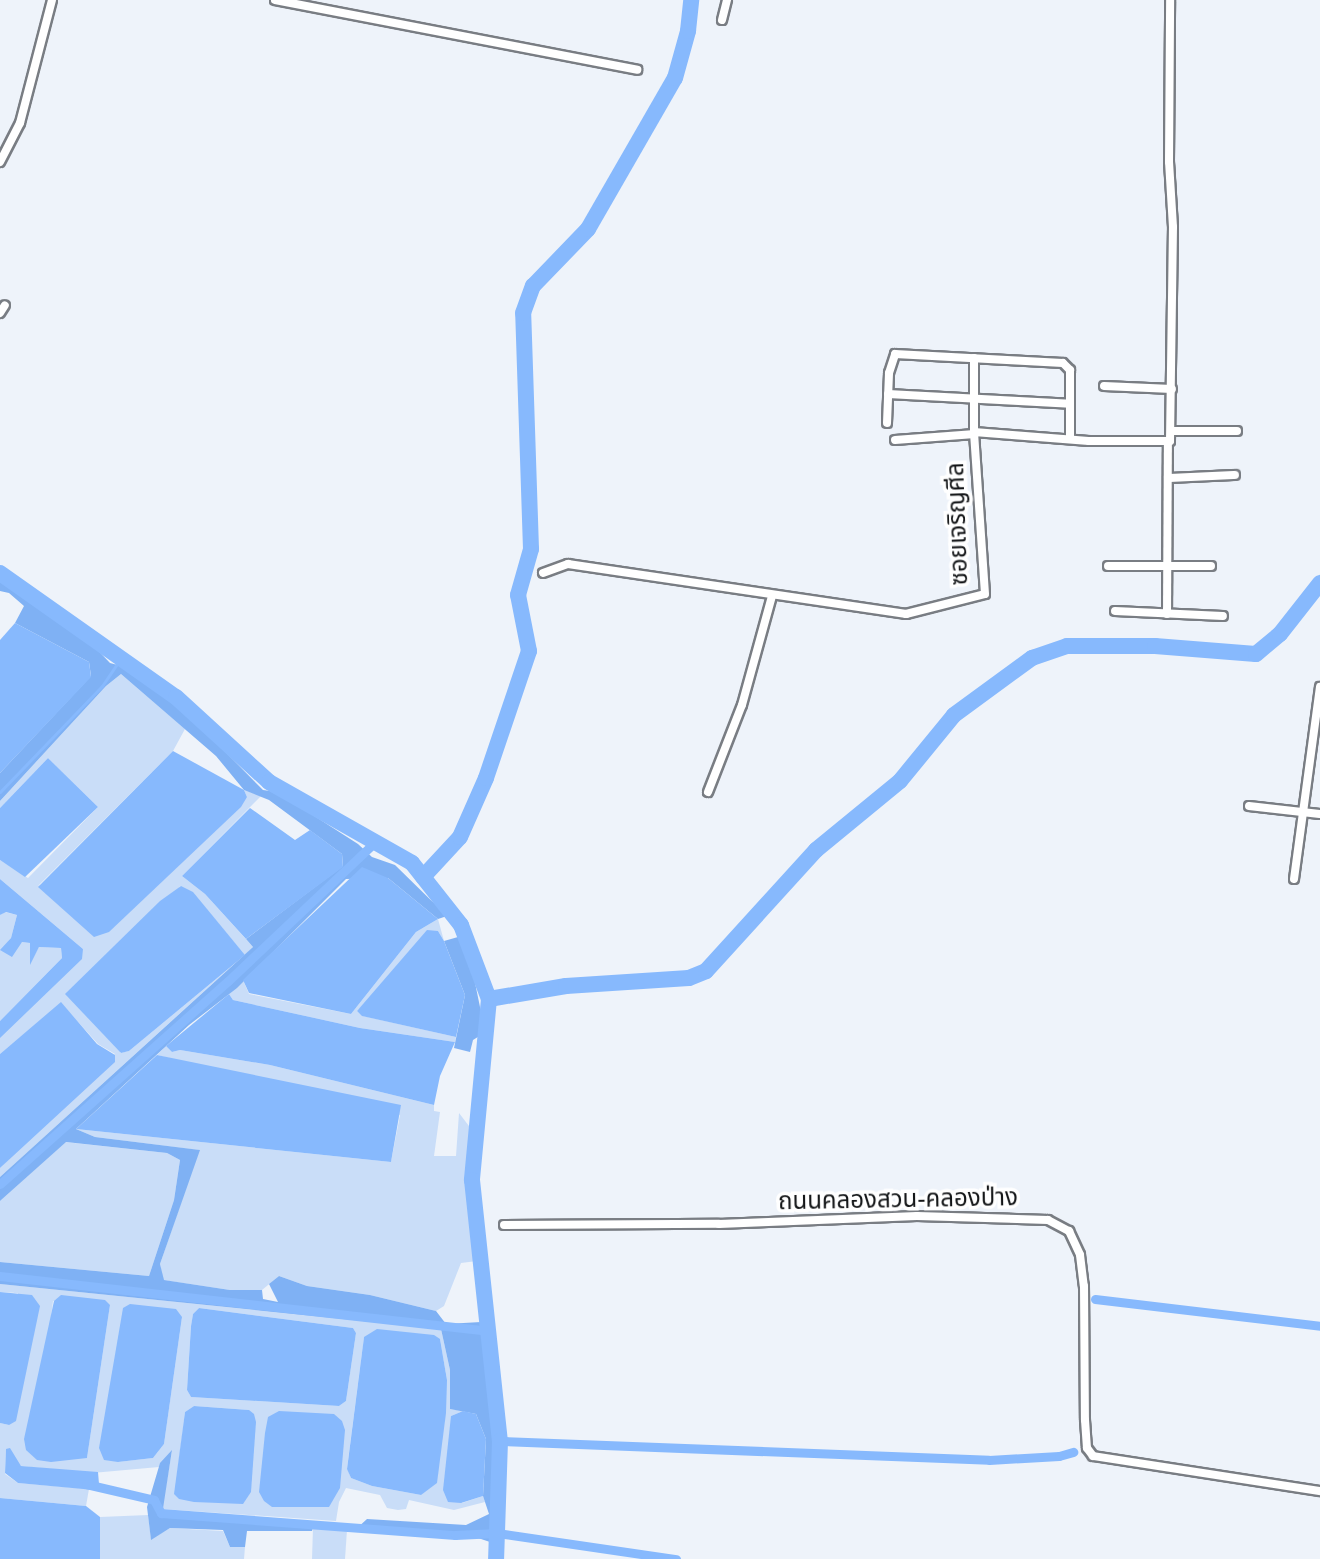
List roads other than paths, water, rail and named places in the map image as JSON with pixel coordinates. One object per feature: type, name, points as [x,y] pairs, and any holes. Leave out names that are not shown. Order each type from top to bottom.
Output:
[{"type":"street","points":[[0,162],[20,123],[52,0]]},
{"type":"street","points":[[275,0],[637,70]]},
{"type":"street","points":[[722,20],[727,0]]},
{"type":"street","points":[[1167,614],[1168,443],[1172,389],[1170,0]]},
{"type":"street","points":[[887,423],[895,354],[1066,364],[1070,370],[1070,438]]},
{"type":"street","points":[[895,440],[974,433],[974,358]]},
{"type":"street","points":[[1104,386],[1172,389]]},
{"type":"street","points":[[888,394],[1070,404]]},
{"type":"street","points":[[1171,431],[1237,431]]},
{"type":"street","name":"ซอยเจริญศีล","points":[[543,573],[568,564],[906,614],[985,594],[974,433],[1168,443]]},
{"type":"street","points":[[1168,478],[1235,475]]},
{"type":"street","points":[[1108,566],[1211,566]]},
{"type":"street","points":[[708,792],[742,705],[772,596]]},
{"type":"street","points":[[1115,611],[1223,616]]},
{"type":"street","points":[[1294,879],[1320,687]]},
{"type":"street","points":[[1249,806],[1320,814]]},
{"type":"street","name":"ถนนคลองสวน-คลองป่าง","points":[[504,1225],[719,1224],[917,1216],[1048,1220],[1069,1231],[1080,1255],[1086,1434],[1087,1448],[1093,1456],[1320,1491]]},
{"type":"waterway","points":[[423,877],[460,837],[486,778],[529,651],[518,595],[531,549],[523,313],[533,286],[588,229],[675,78],[688,31],[691,0]]},
{"type":"waterway","points":[[0,573],[176,697],[269,782],[412,863],[461,925],[489,999],[472,1180],[500,1441],[496,1559]]},
{"type":"waterway","points":[[489,999],[566,986],[689,978],[706,971],[816,850],[900,781],[954,715],[1032,658],[1067,646],[1155,646],[1256,654],[1280,634],[1320,583]]},
{"type":"waterway","points":[[0,792],[102,686],[121,658]]},
{"type":"waterway","points":[[0,1184],[228,981],[375,842]]},
{"type":"waterway","points":[[0,1276],[488,1331]]},
{"type":"waterway","points":[[1095,1299],[1320,1326]]},
{"type":"waterway","points":[[500,1441],[989,1460],[1059,1456],[1073,1452]]},
{"type":"waterway","points":[[86,1484],[154,1500],[161,1513],[455,1535],[497,1533],[676,1559]]}]
